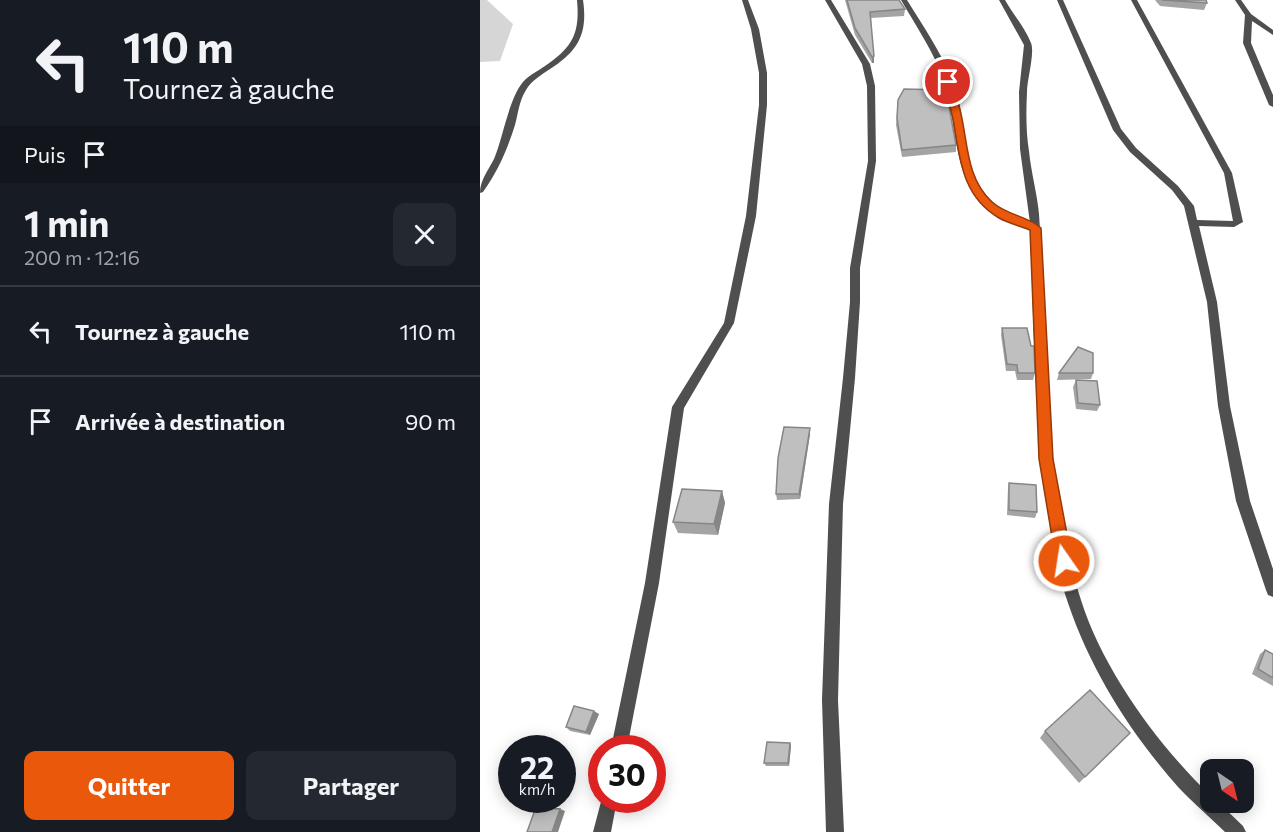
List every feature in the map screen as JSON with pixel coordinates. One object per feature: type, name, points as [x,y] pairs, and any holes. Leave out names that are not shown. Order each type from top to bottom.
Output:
[{"type":"street","points":[[480,190],[496,168],[520,93],[530,78],[574,46],[583,20],[580,0]]},
{"type":"street","points":[[622,735],[652,583],[678,407],[729,323],[751,216],[764,105],[763,73],[755,29],[745,0]]},
{"type":"street","points":[[828,0],[866,64],[871,86],[872,161],[855,268],[855,302],[849,378],[836,504],[830,700],[835,832]]},
{"type":"street","points":[[904,0],[933,50],[948,82],[966,169],[974,185],[987,204],[1004,216],[1035,228]]},
{"type":"street","points":[[1002,0],[1028,45],[1023,92],[1024,149],[1035,228],[1046,459],[1059,540],[1074,601],[1100,660],[1146,735],[1186,783],[1237,832]]},
{"type":"street","points":[[1059,0],[1117,130],[1133,150],[1175,188],[1189,206],[1212,302],[1224,406],[1243,501],[1273,590]]},
{"type":"street","points":[[1134,0],[1228,172],[1238,222],[1234,224],[1193,223]]},
{"type":"street","points":[[1238,0],[1249,15],[1273,33]]},
{"type":"street","points":[[1249,15],[1247,43],[1273,105]]},
{"type":"street","points":[[602,832],[606,813]]},
{"type":"shaded area","points":[[480,0],[487,0],[513,24],[500,61],[480,62]]},
{"type":"building","points":[[847,0],[899,0],[905,9],[870,12],[874,56],[872,57],[855,28]]},
{"type":"building","points":[[1162,0],[1206,0],[1207,3]]},
{"type":"building","points":[[904,89],[946,90],[956,145],[902,150],[897,118],[898,100]]},
{"type":"building","points":[[1002,328],[1027,328],[1031,346],[1034,346],[1035,373],[1018,373],[1017,365],[1007,364]]},
{"type":"building","points":[[1078,347],[1093,353],[1093,373],[1059,373]]},
{"type":"building","points":[[1076,380],[1097,381],[1100,405],[1078,403]]},
{"type":"building","points":[[784,427],[810,428],[799,494],[776,494],[778,458]]},
{"type":"building","points":[[1009,483],[1036,485],[1037,512],[1009,510]]},
{"type":"building","points":[[682,489],[722,491],[714,524],[673,522]]},
{"type":"building","points":[[1265,650],[1273,654],[1273,678],[1258,669]]},
{"type":"building","points":[[1090,690],[1130,733],[1085,777],[1045,731]]},
{"type":"building","points":[[574,706],[594,711],[586,732],[566,727]]},
{"type":"building","points":[[767,742],[790,743],[788,763],[764,763]]},
{"type":"building","points":[[534,813],[559,813],[552,832],[527,832]]},
{"type":"route","points":[[948,82],[966,169],[974,185],[987,204],[1004,216],[1035,228],[1046,459],[1064,561]]}]
